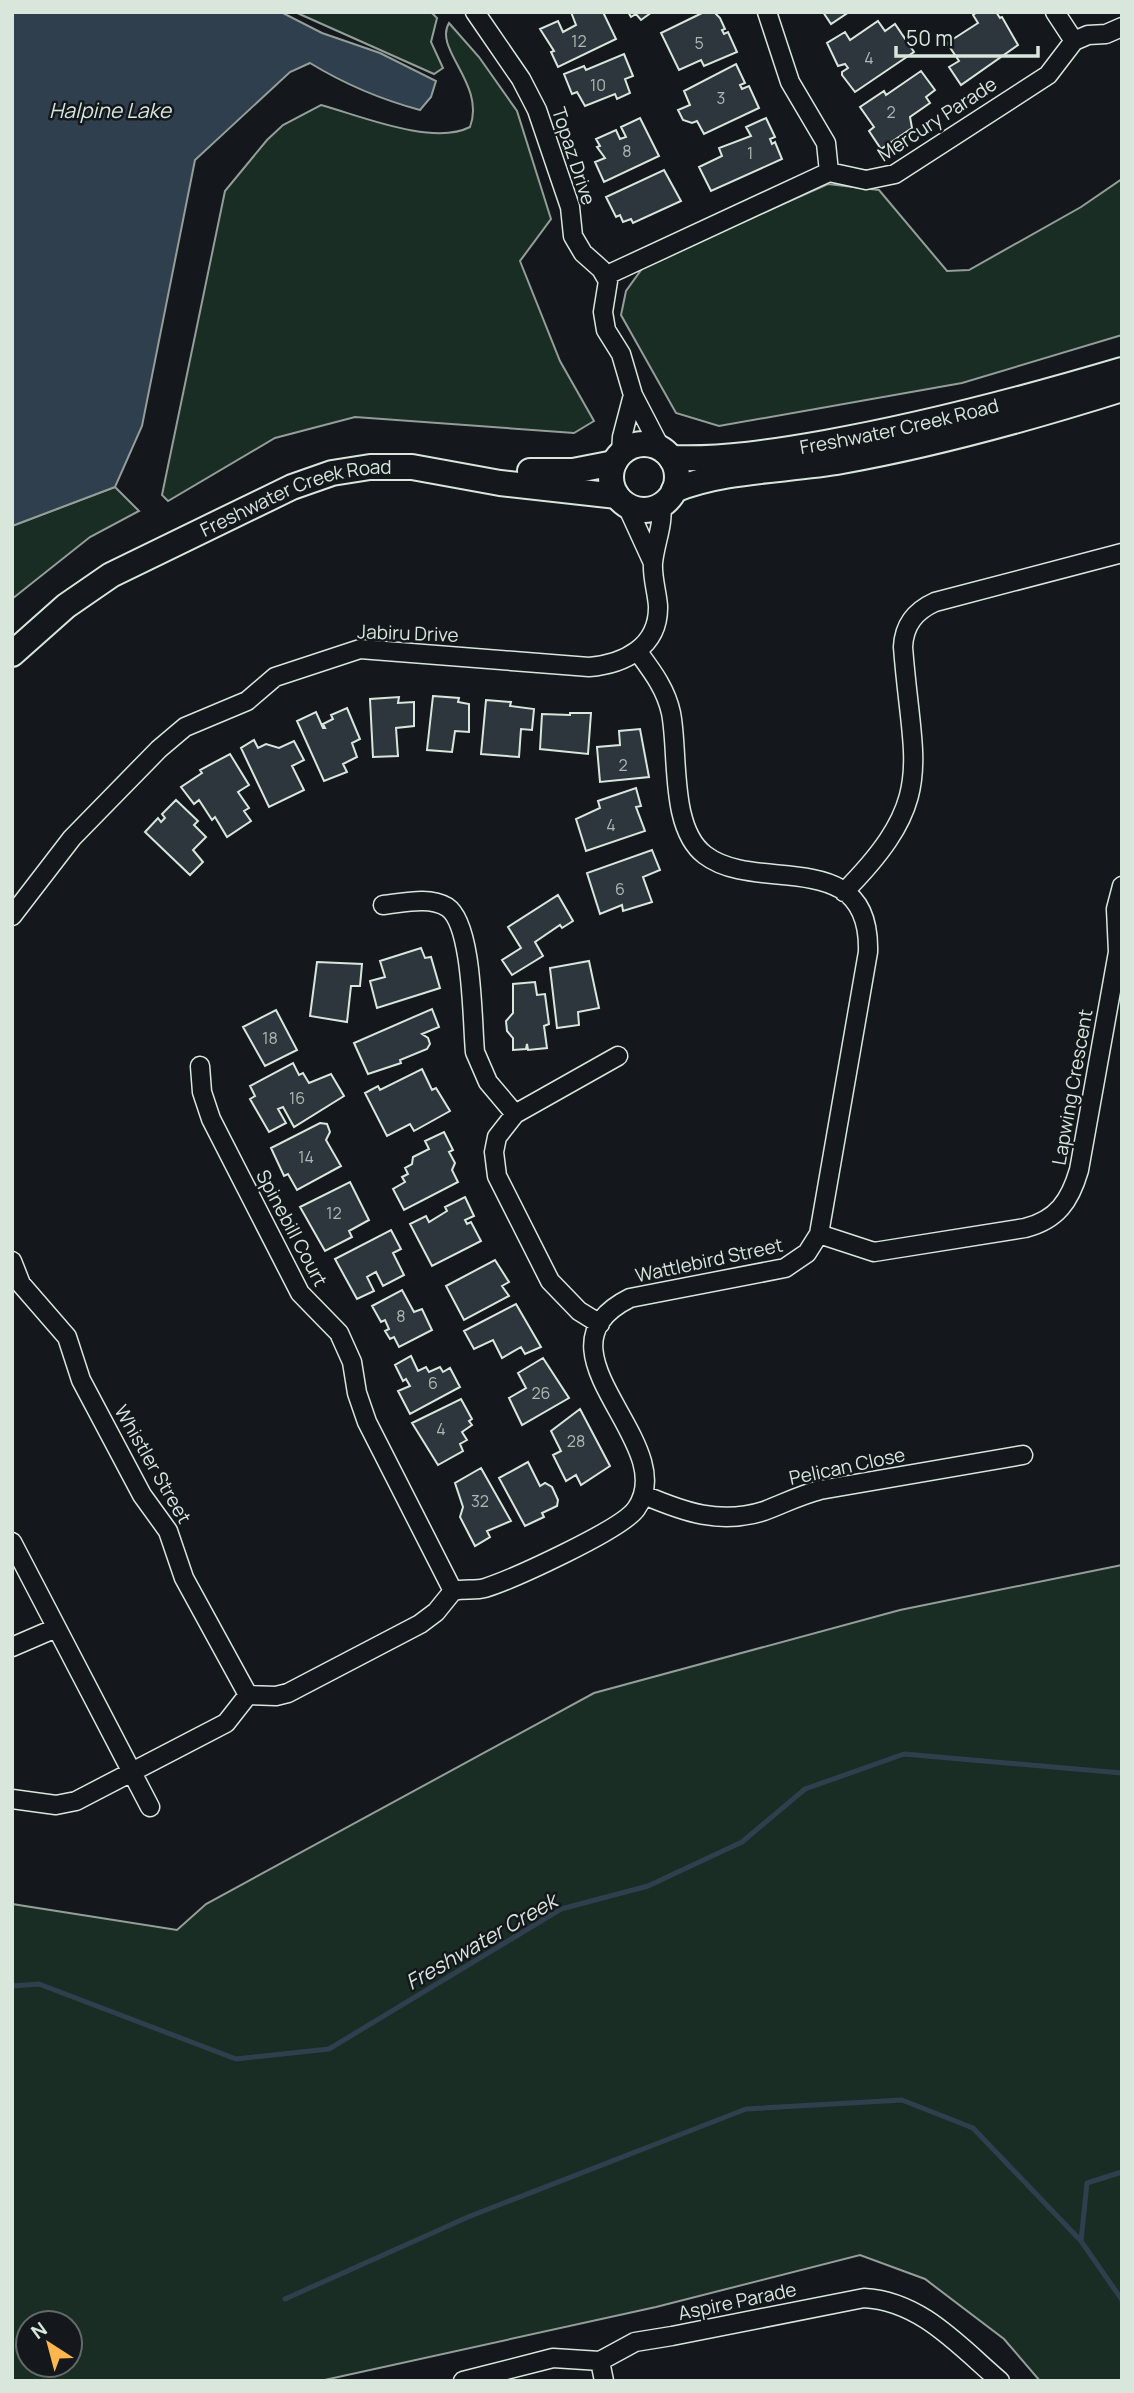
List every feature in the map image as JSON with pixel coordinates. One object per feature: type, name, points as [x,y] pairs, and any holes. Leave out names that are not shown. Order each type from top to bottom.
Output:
[{"type":"main road","name":"Freshwater Creek Road","points":[[666,453],[720,458],[880,433],[963,415],[1122,370]]},
{"type":"main road","name":"Freshwater Creek Road","points":[[667,497],[712,478],[798,468],[909,448],[1122,389]]},
{"type":"main road","points":[[640,444],[666,453],[676,479],[667,497],[643,509],[621,500],[611,480],[618,458],[640,444]]},
{"type":"main road","name":"Freshwater Creek Road","points":[[12,633],[62,589],[105,561],[318,461],[381,452],[426,454],[497,467],[538,471],[585,470],[618,458]]},
{"type":"main road","name":"Freshwater Creek Road","points":[[12,654],[66,606],[111,575],[292,488],[332,473],[370,467],[412,467],[621,500]]},
{"type":"street","name":"Topaz Drive","points":[[475,12],[530,96],[570,207],[573,236],[583,253],[598,265],[605,276]]},
{"type":"street","points":[[666,453],[633,395],[621,354],[604,324],[603,312],[608,286],[605,276],[829,173],[826,143],[790,82],[767,12]]},
{"type":"street","points":[[1055,12],[1074,41],[1088,35],[1106,34],[1122,27]]},
{"type":"street","name":"Mercury Parade","points":[[829,173],[866,180],[895,174],[1048,75],[1074,41]]},
{"type":"street","points":[[618,458],[633,395]]},
{"type":"street","points":[[667,497],[653,563],[657,617],[649,639],[638,652],[659,683],[668,705],[681,812],[686,829],[696,847],[722,864],[824,882],[844,892],[885,847],[898,827],[913,789],[915,762],[903,647],[911,619],[935,602],[1122,553]]},
{"type":"street","points":[[621,500],[653,563]]},
{"type":"street","name":"Jabiru Drive","points":[[12,916],[72,838],[159,749],[185,727],[247,701],[275,677],[360,649],[589,667],[611,665],[638,652]]},
{"type":"street","name":"Lapwing Crescent","points":[[818,1234],[858,1249],[889,1252],[1025,1228],[1040,1224],[1061,1209],[1073,1191],[1079,1170],[1118,951],[1116,909],[1122,886]]},
{"type":"street","name":"Wattlebird Street","points":[[600,1324],[613,1308],[631,1298],[785,1268],[807,1253],[818,1234],[869,952],[865,918],[844,892]]},
{"type":"street","points":[[383,905],[438,903],[457,917],[464,942],[475,1052],[480,1069],[514,1114]]},
{"type":"street","points":[[12,1799],[56,1805],[76,1801],[226,1723],[248,1695],[276,1696],[295,1689],[420,1624],[436,1612],[453,1591],[485,1588],[617,1527],[636,1509],[643,1495],[643,1462],[596,1364],[594,1343],[600,1324],[571,1303],[550,1281],[497,1176],[494,1164],[497,1137],[514,1114],[618,1056]]},
{"type":"street","name":"Spinebill Court","points":[[200,1066],[202,1092],[211,1119],[300,1293],[339,1333],[352,1362],[367,1422],[453,1591]]},
{"type":"street","name":"Whistler Street","points":[[12,1261],[21,1284],[67,1337],[81,1380],[142,1494],[168,1531],[184,1578],[248,1695]]},
{"type":"street","name":"Pelican Close","points":[[643,1495],[701,1516],[724,1518],[766,1510],[794,1497],[820,1490],[1023,1455]]},
{"type":"street","points":[[12,1542],[150,1807]]},
{"type":"street","points":[[12,1647],[57,1628]]},
{"type":"street","name":"Aspire Parade","points":[[600,2361],[644,2339],[684,2334],[864,2298],[886,2300],[921,2315],[1000,2381]]},
{"type":"street","points":[[463,2381],[553,2358],[600,2361],[604,2381]]},
{"type":"green space","points":[[295,12],[431,12],[437,18],[431,42],[443,68],[434,74]]},
{"type":"green space","points":[[449,23],[479,57],[517,111],[551,219],[520,261],[560,361],[594,421],[574,433],[355,417],[275,438],[168,501],[162,495],[225,191],[267,140],[283,125],[321,105],[417,131],[455,132],[470,127],[473,111],[471,96],[448,44],[446,33]]},
{"type":"green space","points":[[1122,179],[1122,335],[962,383],[719,426],[676,413],[621,315],[626,291],[644,266],[828,184],[879,190],[947,271],[969,270],[1081,207]]},
{"type":"green space","points":[[115,487],[139,511],[90,537],[12,599],[12,526]]},
{"type":"green space","points":[[1122,1565],[1122,2381],[1040,2381],[1004,2339],[925,2279],[860,2255],[656,2307],[320,2381],[12,2381],[12,1904],[177,1930],[206,1904],[594,1693],[900,1610]]},
{"type":"water","name":"Halpine Lake","points":[[12,12],[281,12],[322,33],[380,53],[436,81],[431,97],[420,110],[363,91],[310,63],[290,72],[195,160],[142,426],[115,487],[12,526]]},
{"type":"building","points":[[571,12],[603,12],[616,39],[558,67],[551,52],[554,51],[540,29],[558,21],[563,32],[576,25]]},
{"type":"building","points":[[628,12],[652,12],[641,20],[636,14],[631,17]]},
{"type":"building","points":[[704,12],[714,12],[720,18],[725,29],[722,30],[724,34],[728,32],[737,52],[704,66],[701,60],[679,70],[661,33]]},
{"type":"building","points":[[823,12],[849,12],[831,24]]},
{"type":"building","points":[[977,12],[996,12],[1002,17],[1018,45],[961,85],[949,67],[959,61],[947,43],[978,23],[973,15]]},
{"type":"building","points":[[878,21],[885,31],[895,24],[914,52],[855,92],[842,75],[848,68],[845,64],[838,66],[827,43],[845,32],[850,40]]},
{"type":"building","points":[[624,54],[633,76],[625,79],[630,93],[617,99],[615,94],[585,106],[577,92],[572,94],[564,74],[584,66],[586,70]]},
{"type":"building","points":[[736,64],[745,83],[740,85],[742,89],[749,86],[759,108],[704,134],[697,121],[692,123],[683,120],[678,110],[690,105],[684,91]]},
{"type":"building","points":[[921,71],[935,90],[926,97],[930,103],[910,117],[912,128],[881,149],[869,131],[874,127],[860,107],[884,91],[886,95]]},
{"type":"building","points":[[640,118],[659,156],[604,182],[595,162],[605,158],[597,147],[600,146],[596,139],[616,130],[620,139],[626,137],[621,127]]},
{"type":"building","points":[[766,118],[775,137],[770,139],[772,144],[775,142],[782,159],[711,191],[699,167],[722,156],[719,148],[751,136],[746,127]]},
{"type":"building","points":[[664,170],[681,201],[633,223],[631,219],[623,222],[620,215],[616,217],[606,197]]},
{"type":"building","points":[[433,696],[459,698],[458,702],[469,704],[469,732],[455,731],[452,752],[427,750]]},
{"type":"building","points":[[399,697],[398,703],[414,702],[414,726],[396,728],[398,756],[373,757],[370,699]]},
{"type":"building","points":[[486,700],[511,702],[510,706],[534,709],[532,730],[521,729],[519,757],[481,754]]},
{"type":"building","points":[[347,708],[360,739],[352,743],[357,757],[343,764],[347,772],[324,781],[297,721],[316,712],[325,728],[323,724],[333,719],[331,715]]},
{"type":"building","points":[[591,713],[588,754],[540,749],[542,714]]},
{"type":"building","points":[[640,729],[649,777],[600,782],[597,747],[620,745],[619,731]]},
{"type":"building","points":[[254,740],[258,748],[266,744],[279,748],[294,741],[304,760],[292,766],[304,790],[269,807],[241,748]]},
{"type":"building","points":[[230,754],[249,785],[238,792],[249,808],[244,811],[251,821],[227,837],[215,817],[212,820],[199,800],[194,804],[181,787],[202,773],[200,770]]},
{"type":"building","points":[[636,788],[641,806],[636,807],[645,831],[586,851],[576,819],[600,808],[598,801]]},
{"type":"building","points":[[176,800],[198,821],[194,825],[206,837],[193,850],[203,862],[190,875],[145,832],[158,818],[161,822],[165,818],[162,814]]},
{"type":"building","points":[[652,850],[660,870],[643,877],[652,902],[623,911],[622,905],[600,914],[587,873]]},
{"type":"building","points":[[558,895],[573,921],[562,928],[560,925],[535,942],[543,956],[512,975],[502,960],[521,948],[508,927]]},
{"type":"building","points":[[421,948],[425,958],[431,957],[440,988],[377,1008],[370,981],[385,977],[380,961]]},
{"type":"building","points":[[589,961],[599,1008],[578,1012],[579,1025],[557,1028],[550,968]]},
{"type":"building","points":[[317,962],[362,964],[360,986],[351,986],[347,1022],[310,1016]]},
{"type":"building","points":[[535,982],[537,995],[545,994],[549,1024],[544,1026],[547,1048],[528,1050],[527,1044],[526,1049],[513,1050],[513,1038],[507,1031],[506,1021],[513,1013],[513,984]]},
{"type":"building","points":[[432,1009],[439,1027],[422,1034],[428,1038],[430,1044],[427,1049],[400,1060],[401,1063],[368,1074],[354,1043]]},
{"type":"building","points":[[276,1010],[297,1050],[265,1066],[243,1027]]},
{"type":"building","points":[[293,1063],[299,1075],[303,1073],[309,1083],[331,1074],[344,1096],[294,1127],[283,1107],[278,1109],[286,1123],[269,1132],[250,1099],[255,1096],[250,1086]]},
{"type":"building","points":[[422,1069],[432,1090],[436,1088],[450,1111],[414,1131],[410,1124],[387,1136],[365,1093],[378,1086],[380,1090]]},
{"type":"building","points":[[320,1123],[327,1124],[330,1132],[326,1140],[341,1166],[297,1190],[288,1174],[284,1176],[271,1148]]},
{"type":"building","points":[[444,1132],[453,1150],[449,1152],[455,1163],[452,1170],[458,1182],[404,1210],[393,1189],[405,1182],[402,1177],[408,1174],[405,1168],[412,1164],[413,1157],[429,1149],[425,1141]]},
{"type":"building","points":[[350,1182],[369,1220],[349,1231],[352,1237],[325,1251],[300,1207]]},
{"type":"building","points":[[465,1197],[474,1216],[465,1220],[467,1224],[471,1222],[481,1241],[432,1266],[410,1224],[426,1216],[429,1222],[447,1211],[445,1207]]},
{"type":"building","points":[[391,1230],[401,1249],[393,1253],[404,1275],[383,1286],[376,1272],[367,1277],[374,1291],[357,1299],[335,1259]]},
{"type":"building","points":[[495,1260],[509,1282],[502,1286],[509,1296],[464,1320],[446,1286]]},
{"type":"building","points":[[402,1290],[414,1312],[422,1309],[432,1330],[399,1347],[394,1337],[390,1339],[385,1331],[389,1329],[385,1320],[381,1322],[372,1306]]},
{"type":"building","points":[[516,1304],[541,1347],[525,1354],[521,1347],[502,1358],[493,1340],[474,1349],[464,1331]]},
{"type":"building","points":[[411,1356],[418,1371],[426,1367],[429,1372],[440,1367],[443,1372],[450,1368],[460,1387],[410,1414],[398,1391],[410,1386],[406,1379],[403,1381],[395,1365]]},
{"type":"building","points":[[543,1358],[569,1398],[522,1425],[509,1398],[526,1388],[518,1373]]},
{"type":"building","points":[[461,1399],[472,1419],[469,1421],[472,1425],[462,1432],[467,1440],[460,1444],[463,1451],[438,1465],[412,1423]]},
{"type":"building","points":[[580,1409],[610,1466],[581,1485],[576,1475],[566,1481],[553,1455],[561,1451],[551,1431]]},
{"type":"building","points":[[528,1462],[540,1486],[545,1483],[552,1487],[558,1500],[557,1506],[542,1513],[544,1517],[525,1526],[499,1478]]},
{"type":"building","points":[[481,1468],[511,1521],[487,1531],[490,1537],[475,1546],[460,1517],[463,1507],[455,1483]]},
{"type":"waterway","name":"Freshwater Creek","points":[[12,1986],[39,1984],[236,2059],[329,2049],[561,1909],[648,1886],[742,1842],[805,1789],[904,1754],[1122,1773]]},
{"type":"waterway","name":"Freshwater Creek","points":[[285,2299],[468,2217],[746,2109],[902,2100],[973,2128],[1081,2241],[1122,2300]]},
{"type":"waterway","name":"Freshwater Creek","points":[[1081,2241],[1087,2183],[1122,2172]]}]
